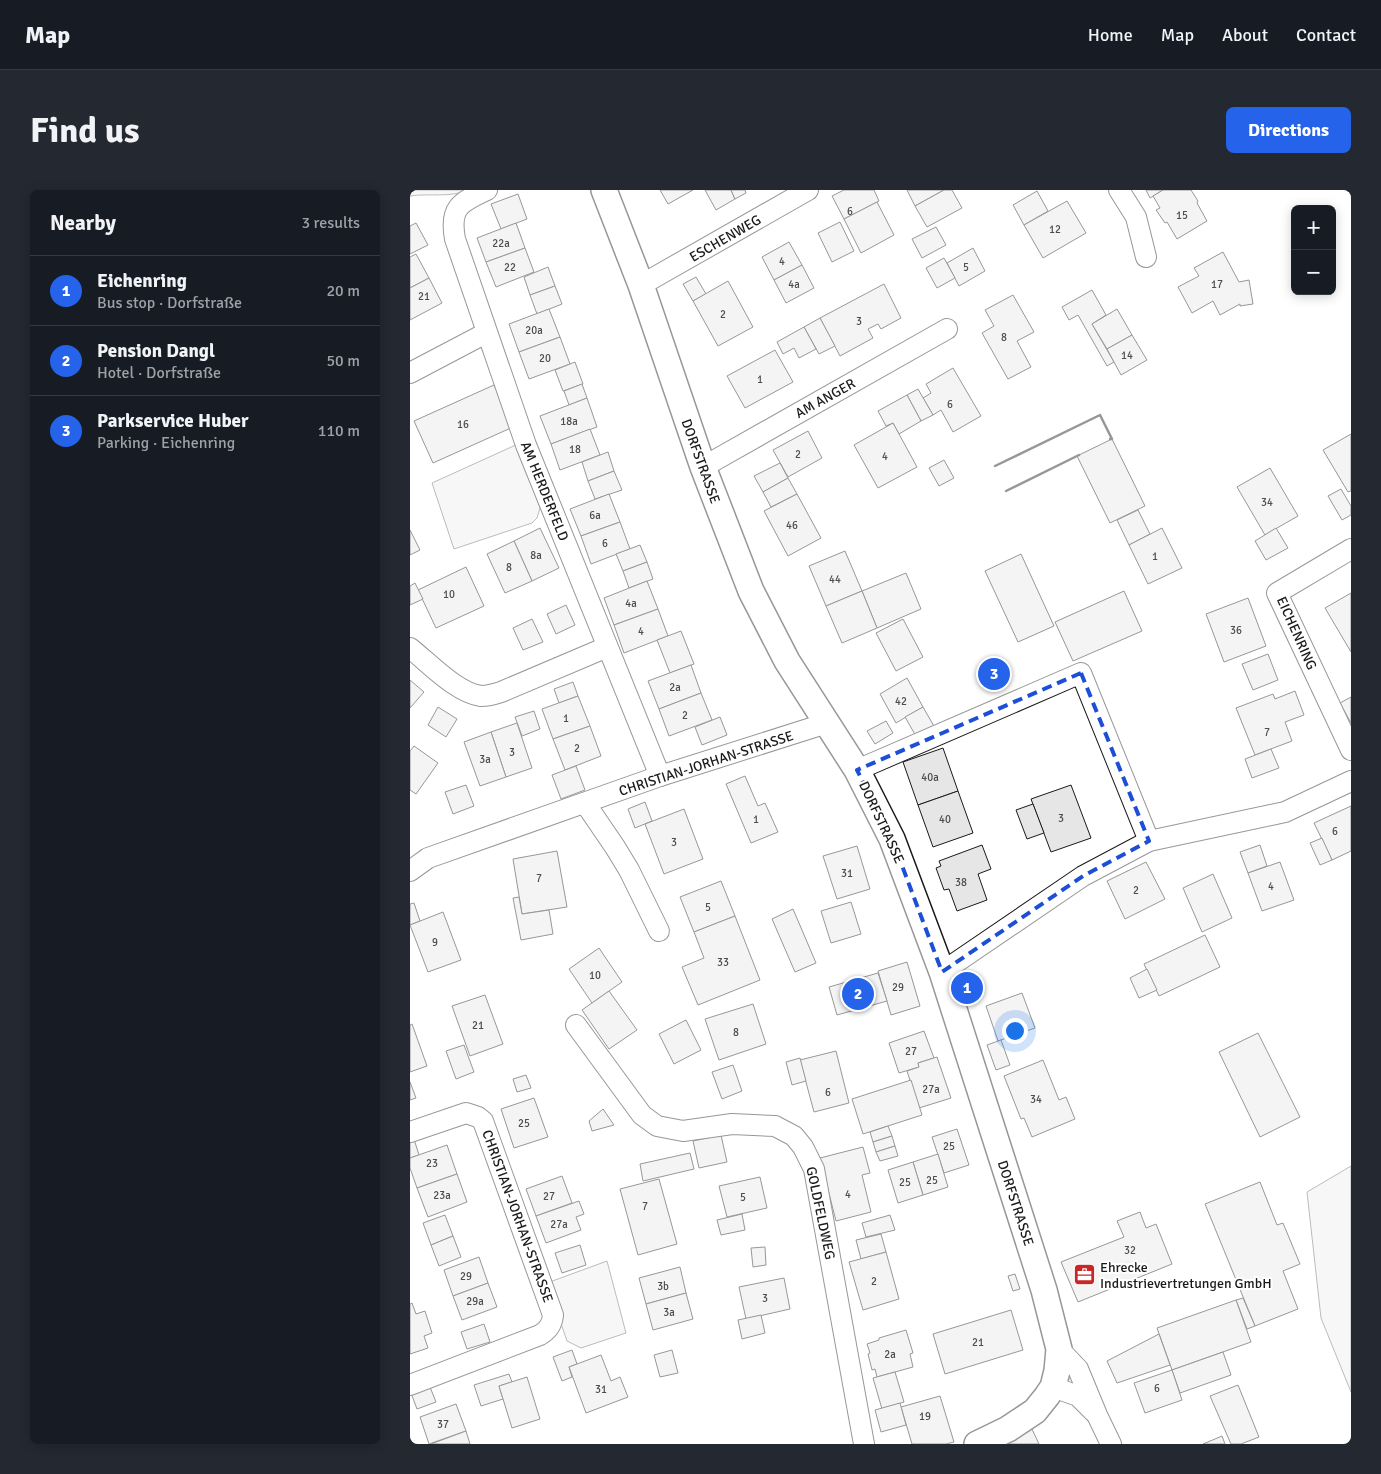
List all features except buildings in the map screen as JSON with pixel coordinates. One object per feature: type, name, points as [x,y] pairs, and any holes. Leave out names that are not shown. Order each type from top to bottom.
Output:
[{"type":"street","name":"AM HERDERFELD","points":[[487,190],[460,205],[453,215],[452,228],[455,239],[526,445],[660,776]]},
{"type":"street","name":"DORFSTRASSE","points":[[604,190],[640,285],[703,466],[751,591],[787,661],[857,770],[892,839],[942,972],[1041,1282],[1059,1349],[1057,1371],[1053,1386],[1035,1411],[1008,1430],[977,1444]]},
{"type":"street","name":"ESCHENWEG","points":[[640,285],[808,190]]},
{"type":"street","points":[[1119,190],[1136,217],[1146,257]]},
{"type":"street","name":"AM ANGER","points":[[703,466],[947,329]]},
{"type":"street","points":[[410,373],[486,333]]},
{"type":"street","name":"EICHENRING","points":[[1351,549],[1277,593],[1351,750]]},
{"type":"street","points":[[410,648],[456,686],[467,692],[483,696],[501,692],[607,647]]},
{"type":"street","points":[[857,770],[1081,673],[1149,841]]},
{"type":"street","name":"CHRISTIAN-JORHAN-STRASSE","points":[[410,871],[428,858],[660,776],[827,723]]},
{"type":"street","points":[[942,972],[1083,876],[1149,841],[1285,812],[1351,781]]},
{"type":"street","points":[[585,803],[624,862],[659,931]]},
{"type":"street","name":"GOLDFELDWEG","points":[[576,1025],[642,1115],[657,1126],[683,1131],[732,1124],[775,1126],[794,1136],[803,1147],[814,1169],[864,1444]]},
{"type":"street","name":"CHRISTIAN-JORHAN-STRASSE","points":[[410,1132],[466,1113],[478,1116],[483,1121],[553,1315],[549,1327],[540,1335],[410,1385]]},
{"type":"street","points":[[1059,1349],[1078,1370],[1111,1444]]},
{"type":"street","points":[[1053,1386],[1078,1396],[1097,1415]]},
{"type":"highlighted area","points":[[1081,673],[1149,841],[1083,876],[942,972],[892,839],[857,770]]},
{"type":"shaded area","points":[[410,190],[468,190],[447,195],[410,196]]},
{"type":"shaded area","points":[[518,444],[540,508],[537,518],[532,523],[454,549],[432,483]]},
{"type":"shaded area","points":[[1351,1166],[1351,1392],[1321,1318],[1307,1192]]},
{"type":"shaded area","points":[[607,1261],[626,1333],[581,1348],[567,1341],[547,1283]]},
{"type":"wall","points":[[995,466],[1100,415],[1112,439],[1110,439]]},
{"type":"wall","points":[[1006,491],[1079,455]]},
{"type":"place","name":"Parkservice Huber","points":[[994,674]]},
{"type":"place","name":"Eichenring","points":[[967,988]]},
{"type":"place","name":"Pension Dangl","points":[[858,994]]},
{"type":"place","name":"Ehrecke Industrievertretungen GmbH","points":[[1084,1275]]}]
